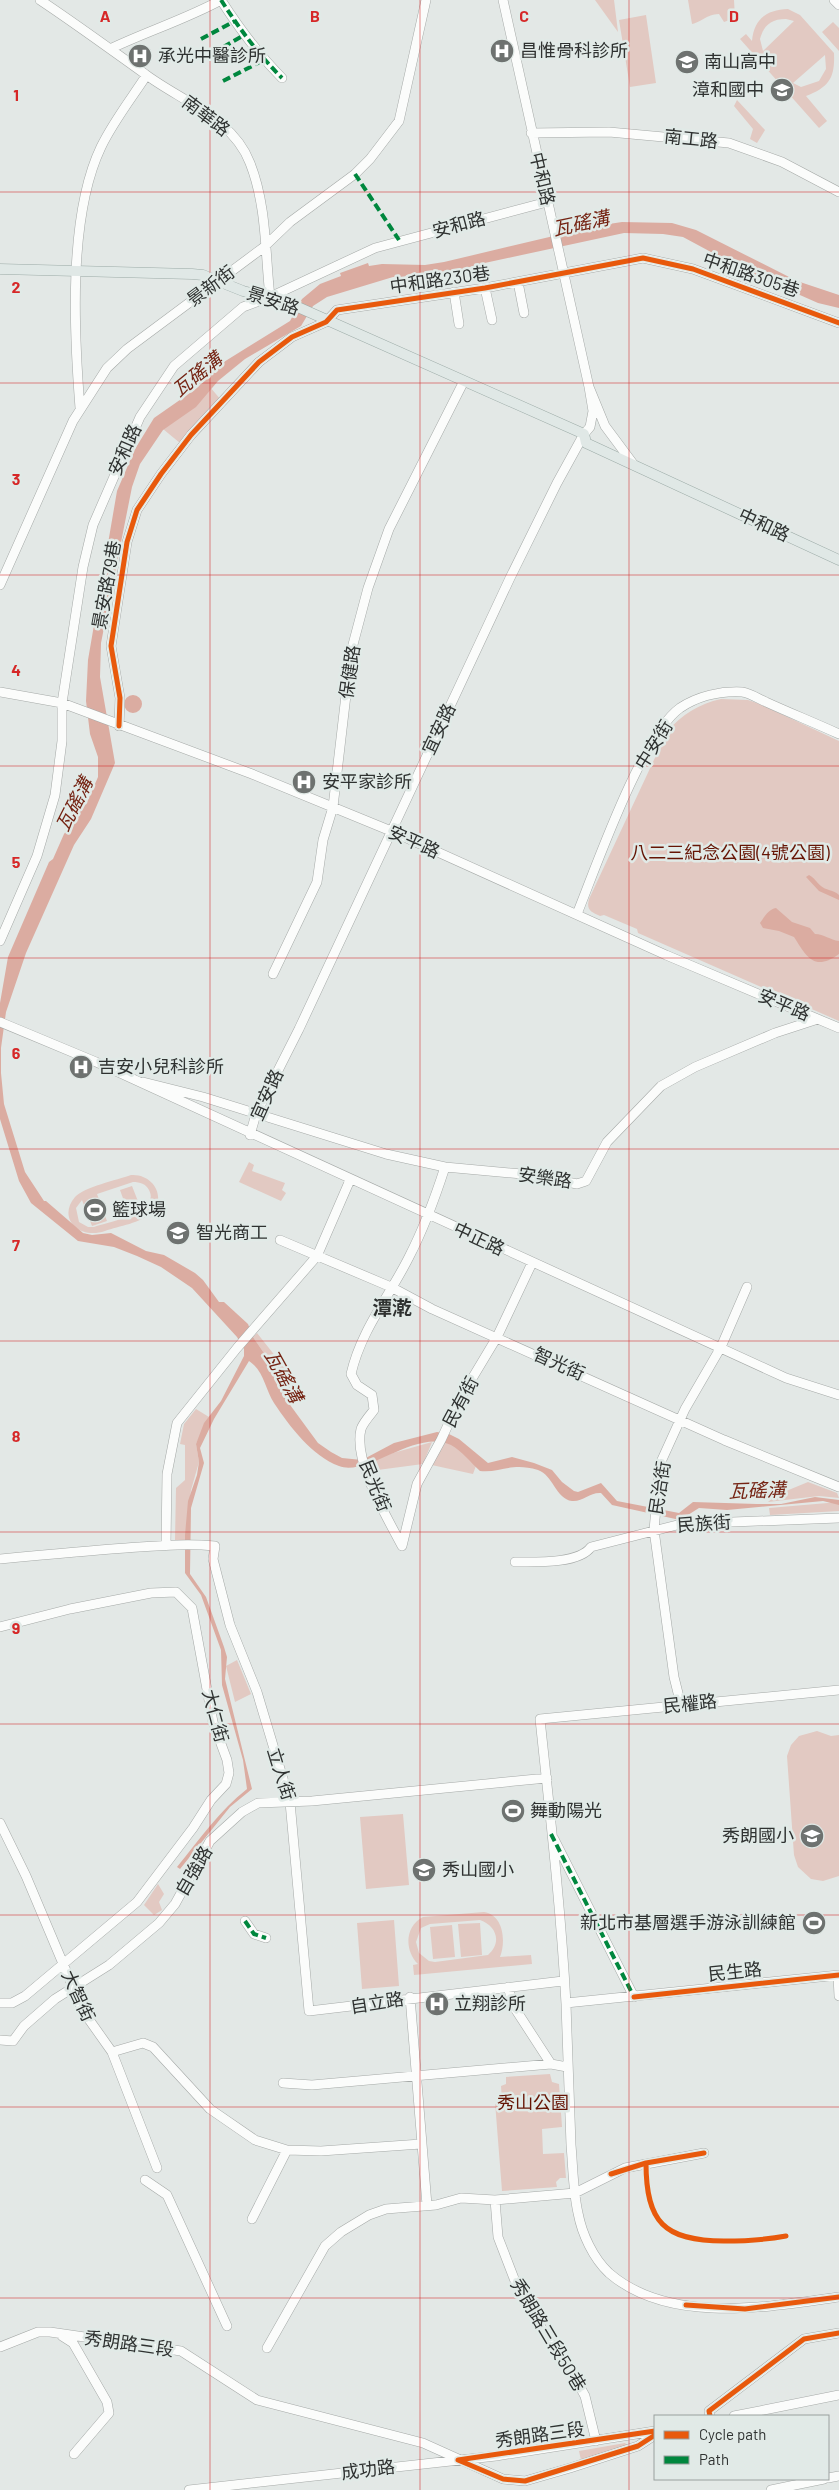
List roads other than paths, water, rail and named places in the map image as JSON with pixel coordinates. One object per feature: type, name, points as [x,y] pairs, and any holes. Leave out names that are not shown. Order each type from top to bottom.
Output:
[{"type":"main road","name":"景安路","points":[[0,269],[166,272],[203,275],[243,291],[291,304],[326,322],[584,434]]},
{"type":"main road","name":"中和路","points":[[584,434],[586,443],[839,560]]},
{"type":"street","name":"南華路","points":[[40,0],[89,36],[112,48],[146,76],[227,128],[238,141],[250,163],[258,191],[266,234],[264,247],[270,297]]},
{"type":"street","points":[[112,48],[151,29],[186,19],[221,0],[249,42],[282,78]]},
{"type":"street","name":"景新街","points":[[0,585],[80,408],[107,368],[127,349],[264,247],[290,222],[355,174],[399,121],[426,0]]},
{"type":"street","name":"中和路","points":[[503,0],[589,387],[593,420],[586,434],[584,434]]},
{"type":"street","points":[[834,0],[839,5]]},
{"type":"street","points":[[80,408],[75,345],[77,271],[84,205],[93,169],[107,136],[146,76]]},
{"type":"street","name":"南工路","points":[[531,132],[608,132],[729,143],[782,162],[839,192]]},
{"type":"street","name":"安和路","points":[[0,941],[37,856],[55,795],[62,741],[62,703],[83,568],[93,525],[140,417],[174,366],[243,307],[270,297],[315,275],[391,243],[548,202]]},
{"type":"street","name":"中和路305巷","points":[[563,274],[643,258],[693,269],[839,322]]},
{"type":"street","name":"中和路230巷","points":[[326,322],[337,310],[485,288],[563,274]]},
{"type":"street","points":[[518,282],[524,313]]},
{"type":"street","points":[[485,288],[492,320]]},
{"type":"street","points":[[454,292],[459,324]]},
{"type":"street","name":"景安路79巷","points":[[115,724],[120,698],[111,646],[127,542],[138,510],[160,474],[186,441],[259,362],[292,337],[326,322]]},
{"type":"street","points":[[581,354],[588,406],[588,417],[584,434]]},
{"type":"street","name":"保健路","points":[[273,974],[317,882],[323,840],[333,806],[351,652],[368,588],[389,529],[464,381]]},
{"type":"street","name":"中和路","points":[[589,387],[605,426],[634,465]]},
{"type":"street","name":"宜安路","points":[[250,1135],[256,1114],[299,1029],[510,578],[584,434]]},
{"type":"street","name":"安平路","points":[[0,692],[62,703],[333,806],[666,955],[818,1019]]},
{"type":"street","name":"中安街","points":[[577,914],[608,836],[638,769],[662,726],[679,709],[697,699],[722,693],[744,692],[839,734]]},
{"type":"street","points":[[818,1019],[839,1028]]},
{"type":"street","name":"安樂路","points":[[134,1080],[153,1083],[354,1146],[445,1167],[532,1175],[578,1184],[586,1181],[607,1142],[661,1086],[680,1074],[730,1052],[775,1033],[818,1019]]},
{"type":"street","name":"中正路","points":[[2,1023],[134,1080],[250,1135],[786,1378],[839,1395]]},
{"type":"street","name":"民光街","points":[[402,1546],[374,1491],[361,1456],[361,1428],[374,1410],[372,1395],[358,1385],[351,1374],[356,1353],[367,1329],[408,1258],[428,1216],[445,1167]]},
{"type":"street","points":[[0,1559],[44,1553],[166,1545],[166,1474],[177,1423],[237,1348],[317,1256],[350,1180]]},
{"type":"street","name":"智光街","points":[[280,1240],[391,1287],[432,1309],[681,1419],[724,1440],[839,1488]]},
{"type":"street","name":"民有街","points":[[402,1546],[417,1484],[441,1440],[446,1426],[497,1337],[532,1263]]},
{"type":"street","name":"民治街","points":[[681,1705],[674,1677],[654,1530],[660,1464],[681,1419],[721,1347],[746,1287]]},
{"type":"street","name":"民族街","points":[[515,1562],[551,1562],[587,1553],[591,1547],[681,1524],[839,1518]]},
{"type":"street","name":"立人街","points":[[166,1545],[193,1544],[214,1546],[213,1560],[230,1625],[257,1692],[290,1802],[309,2011]]},
{"type":"street","name":"大仁街","points":[[0,1627],[151,1593],[176,1592],[181,1594],[192,1608],[213,1722],[227,1760],[229,1774],[226,1784],[211,1800],[193,1828],[137,1902],[25,1996],[12,2003],[0,2003]]},
{"type":"street","name":"民權路","points":[[546,1778],[540,1719],[839,1690]]},
{"type":"street","points":[[546,1778],[566,2003],[568,2098],[575,2193],[578,2213],[590,2248],[609,2272],[634,2288],[646,2294],[686,2305],[745,2309],[839,2297]]},
{"type":"street","name":"自強路","points":[[0,2040],[13,2041],[24,2026],[55,1999],[109,1965],[169,1913],[210,1841],[230,1823],[258,1803],[268,1801],[290,1802],[546,1778]]},
{"type":"street","name":"大智街","points":[[0,1823],[26,1876],[45,1925],[88,2019],[112,2052],[157,2168]]},
{"type":"street","points":[[552,1834],[634,1997],[566,2003]]},
{"type":"street","points":[[245,1921],[254,1934],[266,1938]]},
{"type":"street","points":[[838,1976],[839,1996]]},
{"type":"street","name":"民生路","points":[[634,1997],[838,1976]]},
{"type":"street","name":"自立路","points":[[309,2011],[563,1981]]},
{"type":"street","points":[[508,1987],[514,2007],[552,2064]]},
{"type":"street","points":[[410,1998],[421,2144],[432,2205]]},
{"type":"street","points":[[112,2052],[143,2042],[153,2047],[210,2109],[255,2140],[287,2150],[321,2151],[421,2144]]},
{"type":"street","points":[[283,2083],[312,2085],[552,2064],[567,2067]]},
{"type":"street","points":[[252,2219],[287,2150]]},
{"type":"street","points":[[267,2348],[325,2246],[341,2232],[369,2215],[386,2209],[432,2205],[461,2198],[495,2200],[575,2193],[611,2174],[646,2163],[704,2153]]},
{"type":"street","points":[[145,2180],[167,2195],[227,2326]]},
{"type":"street","name":"秀朗路三段50巷","points":[[495,2200],[498,2237],[515,2282],[554,2350],[574,2376],[585,2396],[596,2441]]},
{"type":"street","name":"秀朗路三段","points":[[0,2347],[38,2332],[181,2351],[257,2400],[423,2443],[458,2460],[654,2433]]},
{"type":"street","points":[[710,2415],[708,2411],[804,2338],[839,2333]]},
{"type":"street","points":[[60,2334],[73,2343],[107,2402],[109,2414],[74,2454]]},
{"type":"street","points":[[739,2415],[839,2395]]},
{"type":"street","points":[[458,2460],[503,2479],[525,2481],[638,2446],[654,2434]]},
{"type":"street","name":"成功路","points":[[189,2490],[458,2460]]},
{"type":"street","points":[[771,2490],[819,2480]]},
{"type":"place","name":"昌惟骨科診所","points":[[502,51]]},
{"type":"place","name":"承光中醫診所","points":[[140,56]]},
{"type":"place","name":"南山高中","points":[[687,62]]},
{"type":"place","name":"漳和國中","points":[[782,90]]},
{"type":"place","name":"安平家診所","points":[[304,782]]},
{"type":"place","name":"吉安小兒科診所","points":[[81,1067]]},
{"type":"place","name":"籃球場","points":[[95,1210]]},
{"type":"place","name":"智光商工","points":[[178,1233]]},
{"type":"place","name":"舞動陽光","points":[[513,1811]]},
{"type":"place","name":"秀朗國小","points":[[812,1836]]},
{"type":"place","name":"秀山國小","points":[[424,1870]]},
{"type":"place","name":"新北市基層選手游泳訓練館","points":[[814,1923]]},
{"type":"place","name":"立翔診所","points":[[437,2004]]},
{"type":"district","name":"潭漧","points":[[392,1308]]},
{"type":"water label","name":"瓦磘溝","points":[[581,223]]},
{"type":"water label","name":"瓦磘溝","points":[[197,374]]},
{"type":"water label","name":"瓦磘溝","points":[[74,804]]},
{"type":"water label","name":"瓦磘溝","points":[[284,1376]]},
{"type":"water label","name":"瓦磘溝","points":[[757,1490]]},
{"type":"park label","name":"八二三紀念公園(4號公園)","points":[[730,853]]},
{"type":"park label","name":"秀山公園","points":[[533,2103]]}]
